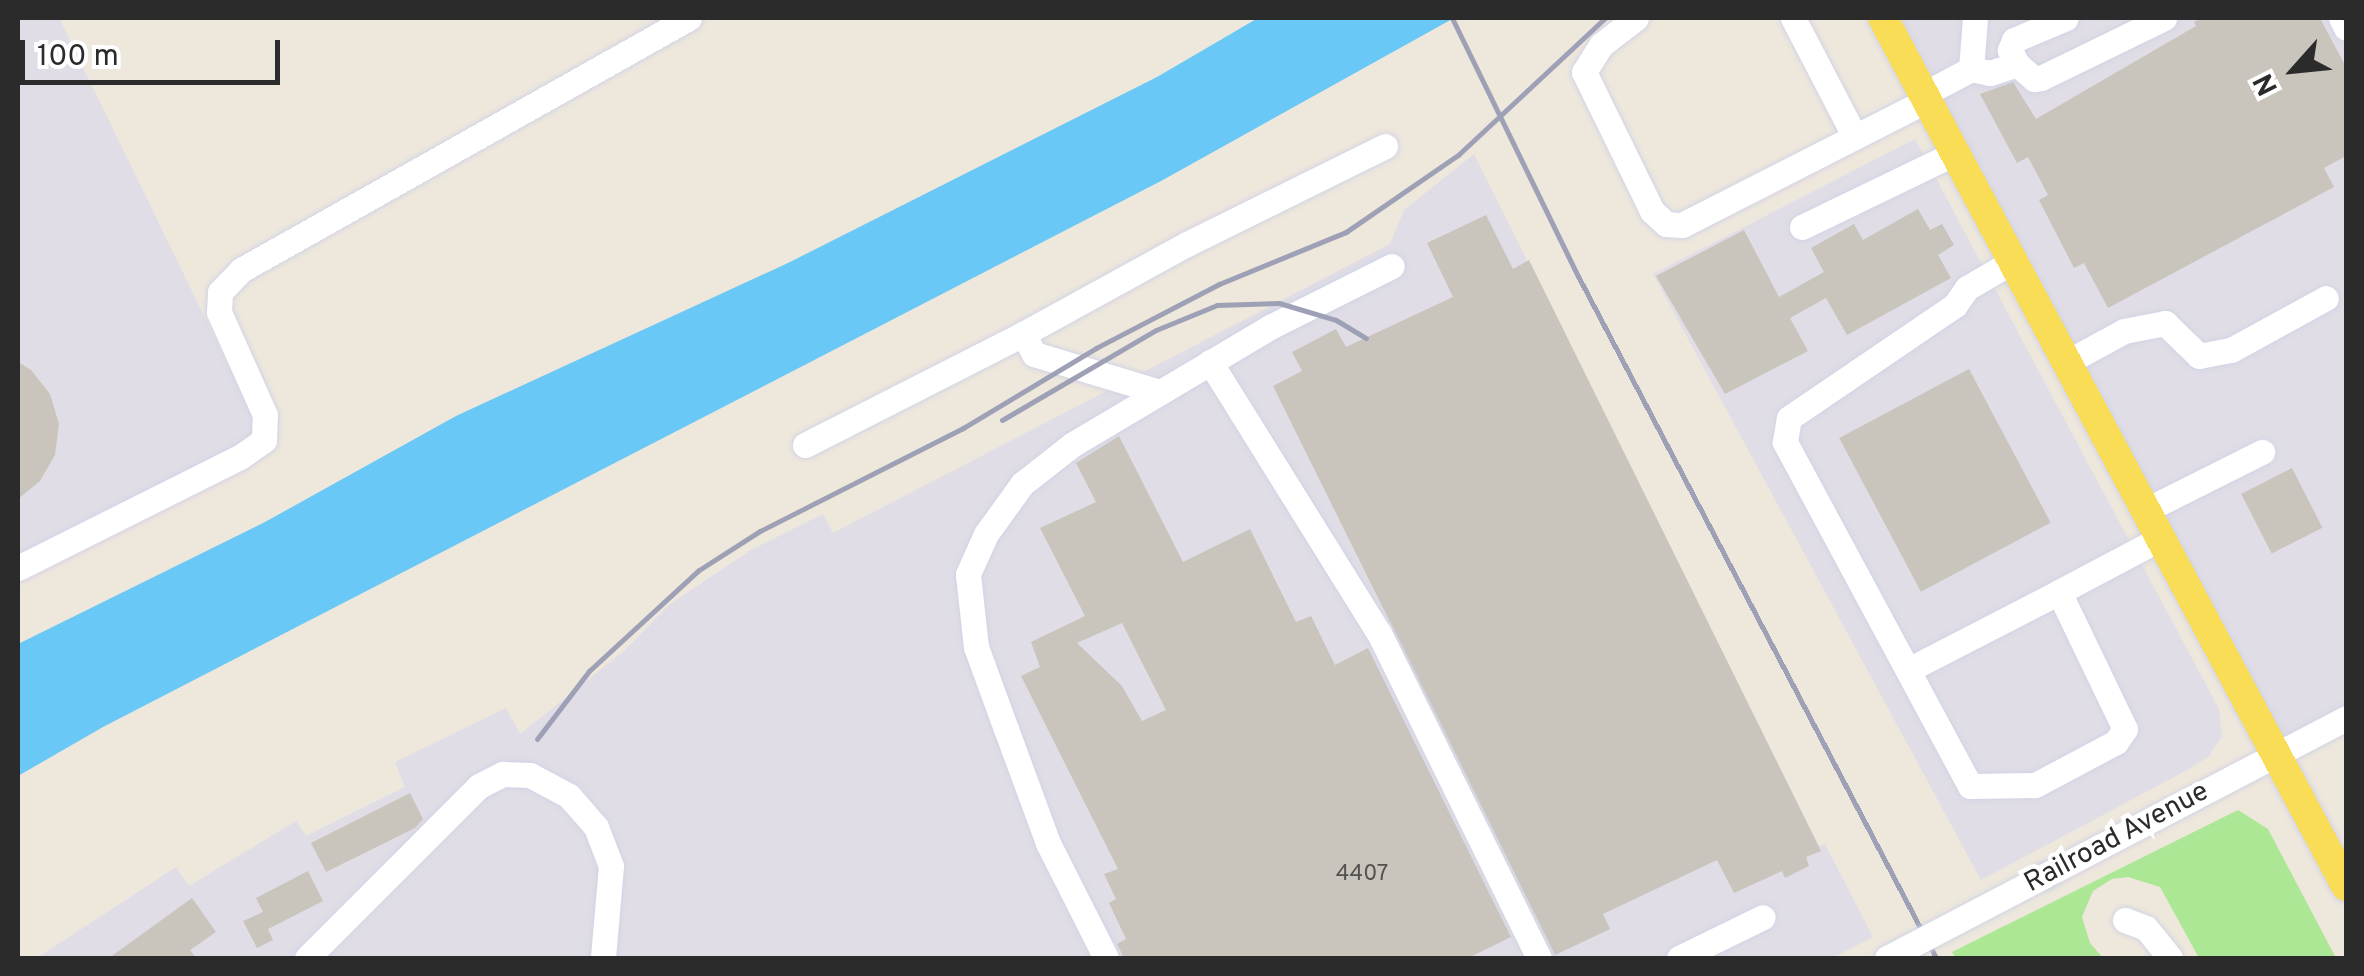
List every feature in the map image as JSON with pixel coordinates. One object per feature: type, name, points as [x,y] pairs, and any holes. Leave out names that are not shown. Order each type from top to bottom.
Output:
[{"type":"main road","points":[[1883,18],[2346,886]]},
{"type":"street","points":[[18,568],[240,457],[264,440],[266,415],[219,312],[220,292],[241,270],[690,18]]},
{"type":"street","points":[[1636,18],[1601,45],[1584,72],[1652,211],[1666,224],[1682,226],[1854,138],[1971,68],[1990,73],[2017,64]]},
{"type":"street","points":[[1793,18],[1854,138]]},
{"type":"street","points":[[1971,68],[1975,18]]},
{"type":"street","points":[[2066,18],[2014,40],[2010,50],[2017,64],[2034,80],[2164,18]]},
{"type":"street","points":[[2341,18],[2346,28]]},
{"type":"street","points":[[805,445],[1187,244],[1386,146]]},
{"type":"street","points":[[1802,227],[1955,153]]},
{"type":"street","points":[[2013,261],[1967,288],[1955,305],[1789,418],[1785,442],[1970,786],[2035,786],[2116,742],[2125,729],[2059,592]]},
{"type":"street","points":[[1106,958],[1048,843],[976,648],[968,574],[986,534],[1022,484],[1073,444],[1210,362],[1392,266]]},
{"type":"street","points":[[2067,362],[2124,331],[2164,323],[2199,356],[2231,350],[2326,298]]},
{"type":"street","points":[[1022,334],[1034,354],[1160,392]]},
{"type":"street","points":[[1210,362],[1378,633],[1539,958]]},
{"type":"street","points":[[2146,510],[2262,452]]},
{"type":"street","points":[[1908,670],[2160,538]]},
{"type":"street","name":"Railroad Avenue","points":[[1887,958],[2346,718]]},
{"type":"street","points":[[307,958],[479,786],[503,774],[530,775],[569,796],[596,827],[611,866],[604,958]]},
{"type":"street","points":[[1678,958],[1763,917]]},
{"type":"street","points":[[2125,920],[2146,928],[2170,958]]},
{"type":"shaded area","points":[[18,18],[59,18],[261,433],[18,555]]},
{"type":"shaded area","points":[[1883,18],[2346,18],[2346,718],[2276,754]]},
{"type":"shaded area","points":[[1915,139],[2219,709],[2222,736],[2209,756],[2189,769],[1981,880],[1653,274]]},
{"type":"shaded area","points":[[1474,154],[1819,846],[1825,844],[1873,937],[1832,958],[37,958],[176,867],[189,886],[296,821],[306,836],[405,787],[395,762],[506,708],[520,734],[625,650],[669,605],[749,551],[823,514],[833,533],[1390,244],[1404,210]]},
{"type":"green space","points":[[2238,810],[2268,829],[2336,958],[2199,958],[2160,887],[2128,877],[2112,879],[2093,891],[2082,917],[2090,943],[2103,958],[1956,958],[1952,952]]},
{"type":"water","points":[[1258,18],[1454,18],[1161,181],[103,727],[18,776],[18,644],[265,522],[456,416],[788,263],[1157,77]]},
{"type":"building","points":[[2202,18],[2320,18],[2346,67],[2346,156],[2324,168],[2334,187],[2108,308],[2084,263],[2074,268],[2039,200],[2048,195],[2028,157],[2017,163],[1980,94],[2013,82],[2036,119],[2196,26],[2194,22]]},
{"type":"building","points":[[1918,209],[1930,230],[1942,224],[1954,245],[1938,255],[1951,278],[1847,335],[1826,298],[1790,318],[1808,351],[1725,394],[1656,276],[1744,230],[1779,297],[1824,272],[1811,248],[1854,224],[1863,240]]},
{"type":"building","points":[[1486,215],[1513,269],[1529,260],[1821,851],[1806,857],[1809,866],[1785,878],[1782,871],[1734,893],[1717,860],[1603,914],[1610,929],[1555,955],[1273,386],[1302,371],[1292,352],[1336,329],[1346,347],[1453,297],[1427,243]]},
{"type":"building","points":[[18,362],[31,370],[50,394],[59,424],[55,455],[40,481],[18,499]]},
{"type":"building","points":[[1969,369],[2051,523],[1921,592],[1839,438]]},
{"type":"building","points":[[1119,436],[1183,562],[1250,529],[1296,622],[1311,616],[1335,665],[1368,648],[1511,937],[1468,958],[1124,958],[1117,944],[1126,939],[1109,903],[1116,899],[1104,874],[1118,869],[1021,676],[1040,667],[1031,642],[1085,616],[1040,528],[1096,502],[1076,463]],"holes":[[[1122,623],[1166,710],[1142,721],[1122,686],[1077,643]]]},
{"type":"building","points":[[2292,468],[2322,528],[2272,554],[2241,494]]},
{"type":"building","points":[[410,793],[423,819],[415,828],[326,872],[311,843]]},
{"type":"building","points":[[308,871],[323,901],[268,929],[273,940],[257,948],[243,921],[263,912],[256,898]]},
{"type":"building","points":[[192,898],[216,932],[190,950],[196,958],[109,958]]},
{"type":"railway","points":[[1452,18],[1578,276],[1936,958]]},
{"type":"railway","points":[[537,739],[589,671],[699,570],[760,531],[963,428],[1096,348],[1219,284],[1346,232],[1458,155],[1605,18]]},
{"type":"railway","points":[[1002,420],[1156,330],[1217,305],[1279,303],[1336,320],[1366,338]]}]
